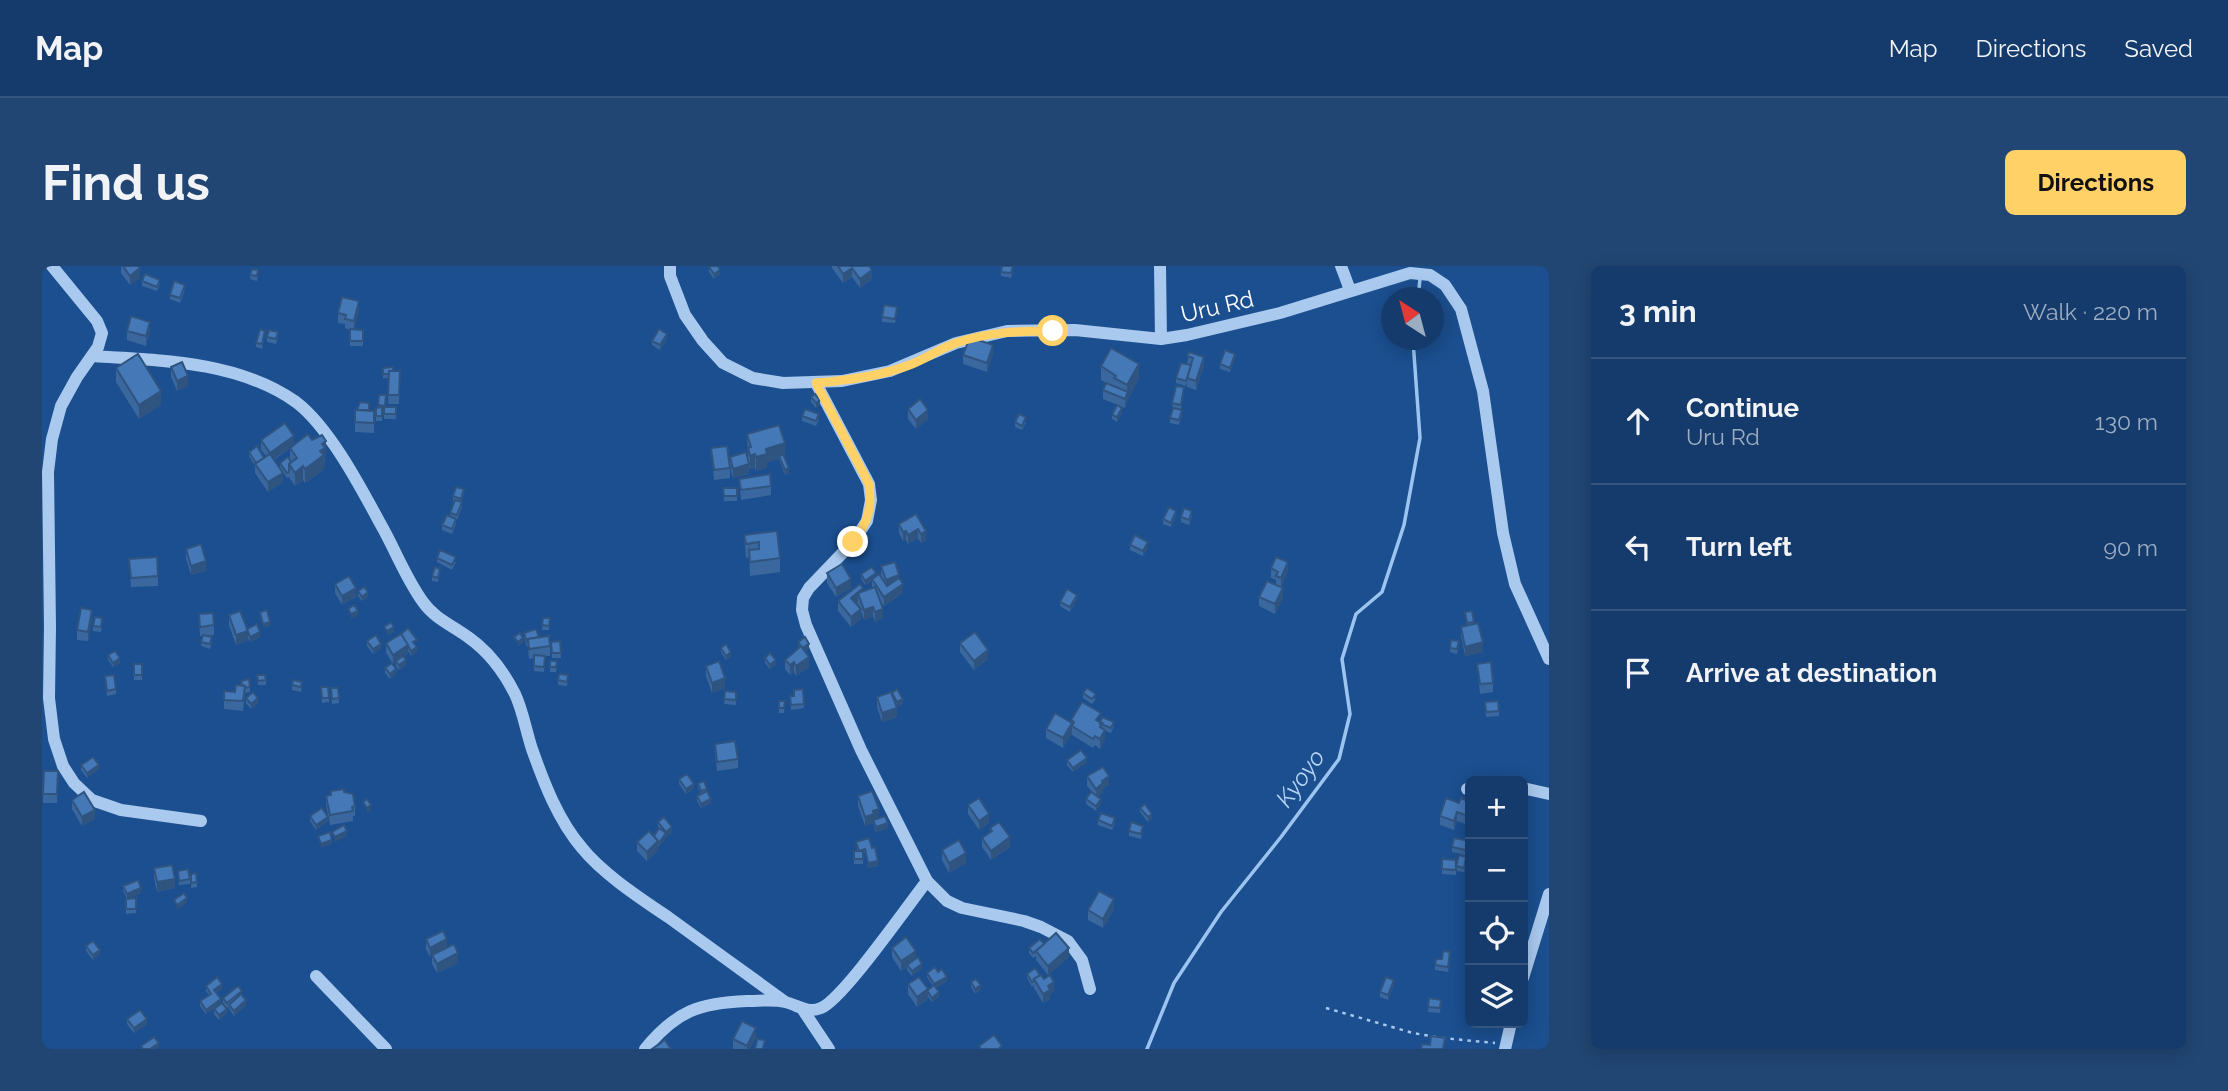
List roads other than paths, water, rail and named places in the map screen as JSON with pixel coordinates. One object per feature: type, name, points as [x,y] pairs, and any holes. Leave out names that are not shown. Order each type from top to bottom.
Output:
[{"type":"street","points":[[52,266],[97,321],[102,339],[61,406],[52,439],[48,472],[45,536],[49,698],[54,739],[63,766],[74,783],[92,800],[121,810],[201,821]]},
{"type":"street","name":"Uru Rd","points":[[670,266],[670,276],[685,315],[723,363],[753,378],[783,383],[842,381],[890,371],[912,364],[956,343],[1007,331],[1075,330],[1161,339],[1280,313],[1410,273],[1430,275],[1445,285],[1461,309],[1483,391],[1503,533],[1515,584],[1549,659]]},
{"type":"street","points":[[1160,266],[1161,339]]},
{"type":"street","points":[[1341,266],[1350,290]]},
{"type":"street","points":[[92,356],[164,360],[224,370],[269,386],[297,404],[327,434],[334,445],[382,525],[410,583],[426,607],[441,622],[476,643],[503,672],[515,694],[547,788],[566,826],[583,850],[646,902],[784,1001],[803,1010],[822,1008],[842,991],[927,881]]},
{"type":"street","points":[[816,383],[869,484],[871,500],[867,521],[853,542],[809,588],[803,598],[802,610],[806,625],[862,750],[927,881],[947,901],[962,908],[1024,921],[1068,941],[1082,960],[1090,989]]},
{"type":"street","points":[[1528,789],[1549,794]]},
{"type":"street","points":[[1527,965],[1549,894]]},
{"type":"street","points":[[316,976],[386,1049]]},
{"type":"street","points":[[645,1049],[659,1031],[680,1016],[701,1007],[730,1002],[784,1001]]},
{"type":"street","points":[[803,1010],[829,1049]]},
{"type":"street","points":[[1505,1046],[1510,1028]]},
{"type":"waterway","name":"Kyoyo","points":[[1419,287],[1420,279]]},
{"type":"waterway","name":"Kyoyo","points":[[1147,1049],[1174,983],[1221,912],[1339,759],[1350,714],[1342,659],[1356,614],[1382,592],[1404,525],[1420,438],[1414,350]]}]
